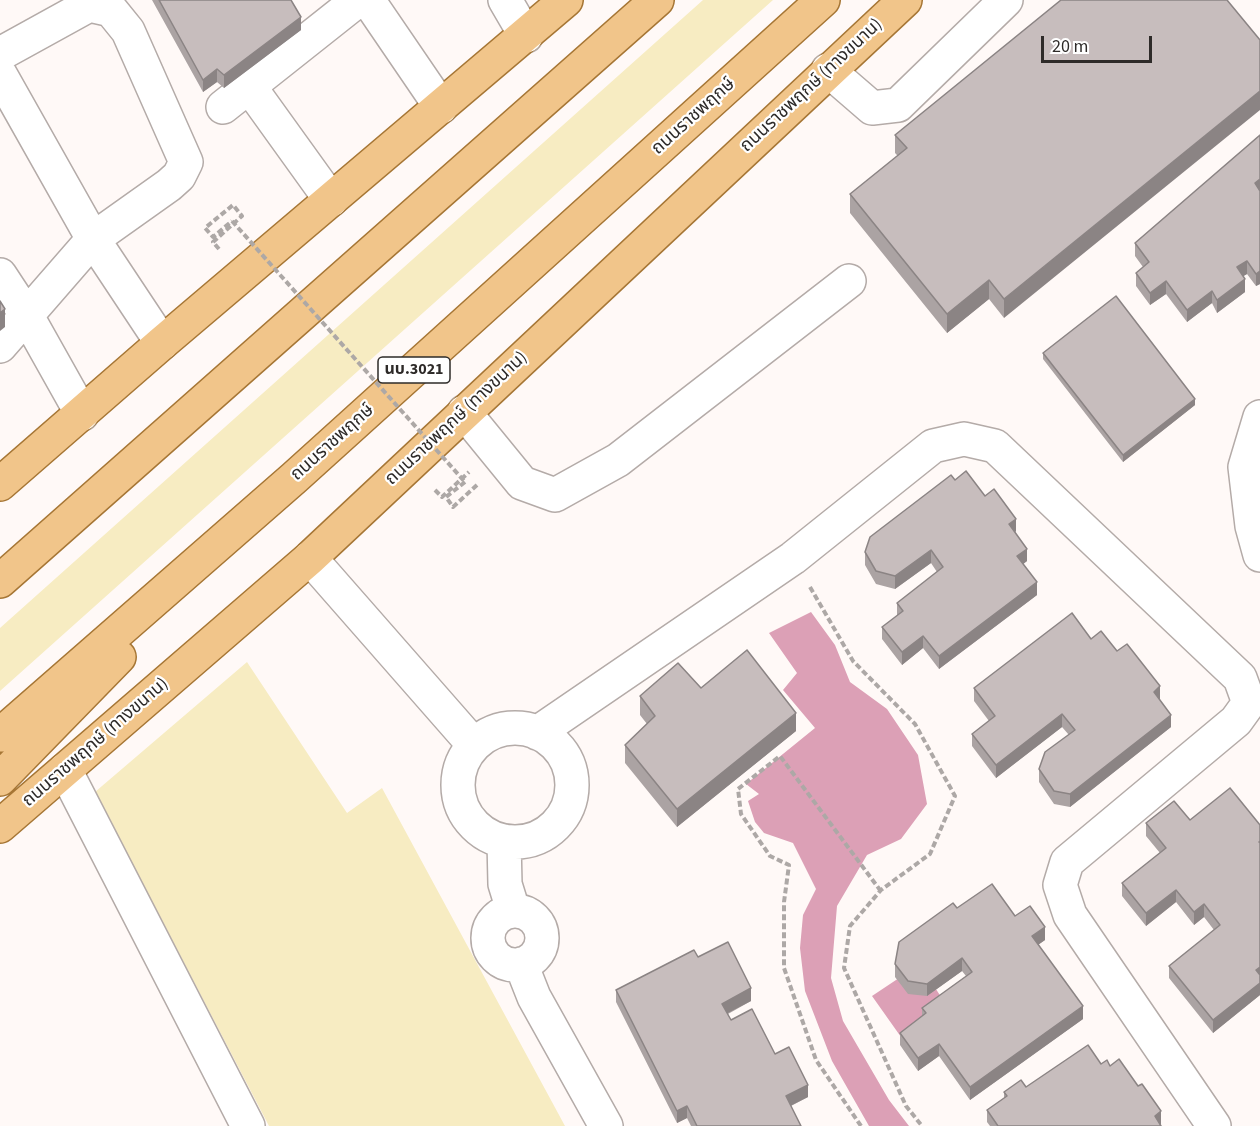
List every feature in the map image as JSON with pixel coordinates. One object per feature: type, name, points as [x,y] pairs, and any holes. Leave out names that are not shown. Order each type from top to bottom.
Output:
[{"type":"main road","points":[[0,484],[162,343],[566,0]]},
{"type":"main road","points":[[0,581],[657,0]]},
{"type":"main road","name":"ถนนราชพฤกษ์","points":[[0,735],[294,478],[823,0]]},
{"type":"main road","name":"ถนนราชพฤกษ์ (ทางขนาน)","points":[[0,826],[310,558],[905,0]]},
{"type":"main road","points":[[0,779],[294,478]]},
{"type":"main road","points":[[0,550],[14,538],[79,512]]},
{"type":"street","points":[[223,107],[358,0]]},
{"type":"street","points":[[368,0],[441,107]]},
{"type":"street","points":[[505,0],[526,36]]},
{"type":"street","points":[[828,70],[872,108],[898,105],[1006,0]]},
{"type":"street","points":[[0,54],[88,5],[111,10],[128,31],[186,162],[179,176],[169,186],[93,239],[0,346]]},
{"type":"street","points":[[0,74],[93,239],[162,343]]},
{"type":"street","points":[[249,86],[331,200]]},
{"type":"street","points":[[0,275],[27,316],[82,414]]},
{"type":"street","points":[[464,412],[522,483],[555,495],[618,460],[849,281]]},
{"type":"street","points":[[1260,417],[1245,467],[1252,526],[1260,555]]},
{"type":"street","points":[[537,733],[564,717],[793,558],[933,446],[964,439],[995,446],[1240,678],[1249,703],[1236,721],[1067,862],[1060,885],[1070,915],[1214,1126]]},
{"type":"street","points":[[310,558],[474,746]]},
{"type":"street","points":[[519,728],[537,733],[552,743],[564,757],[570,774],[571,792],[566,810],[556,825],[542,836],[523,842],[504,841],[486,835],[471,822],[461,805],[458,786],[461,766],[474,746],[484,737],[501,730],[519,728]]},
{"type":"street","points":[[65,770],[248,1126]]},
{"type":"street","points":[[504,841],[505,884],[513,910],[531,915],[542,929],[541,948],[530,961],[521,964],[534,997],[606,1126]]},
{"type":"path","points":[[213,242],[242,216],[233,205],[205,228],[213,237],[232,221],[465,482],[446,497],[453,507],[480,482],[470,471],[442,497]]},
{"type":"path","points":[[793,558],[853,661],[915,724],[955,796],[930,854],[880,890],[850,926],[844,968],[906,1106],[922,1126]]},
{"type":"path","points":[[861,1126],[816,1060],[784,968],[784,902],[789,865],[770,856],[741,814],[738,789],[780,756],[880,890]]},
{"type":"shaded area","points":[[703,0],[773,0],[0,691],[0,628]]},
{"type":"shaded area","points":[[811,612],[835,645],[850,682],[887,709],[918,755],[927,804],[901,839],[867,855],[837,906],[831,978],[843,1021],[889,1100],[909,1126],[869,1126],[832,1061],[805,991],[800,948],[803,915],[816,889],[793,843],[764,833],[755,822],[748,801],[759,794],[746,784],[815,728],[783,690],[797,673],[769,633]]},
{"type":"shaded area","points":[[247,662],[347,813],[382,788],[565,1126],[269,1126],[95,792]]},
{"type":"shaded area","points":[[899,978],[930,980],[947,1006],[901,1037],[872,996]]},
{"type":"building","points":[[159,0],[291,0],[301,17],[224,75],[217,69],[203,80]]},
{"type":"building","points":[[1061,0],[1227,0],[1260,40],[1260,91],[1004,299],[989,280],[947,314],[850,194],[907,148],[895,135]]},
{"type":"building","points":[[1260,135],[1260,179],[1255,183],[1260,191],[1260,271],[1256,274],[1247,261],[1237,267],[1245,279],[1217,300],[1212,291],[1187,310],[1166,281],[1150,293],[1136,273],[1149,262],[1135,243]]},
{"type":"building","points":[[1116,296],[1195,399],[1123,455],[1043,353]]},
{"type":"building","points":[[0,301],[5,309],[0,313]]},
{"type":"building","points":[[966,471],[985,496],[994,489],[1016,519],[1009,524],[1027,549],[1017,556],[1037,582],[939,656],[923,636],[902,652],[882,627],[903,611],[897,603],[943,567],[931,550],[895,576],[876,571],[865,552],[870,537],[951,475],[955,480]]},
{"type":"building","points":[[1072,613],[1091,639],[1101,631],[1117,651],[1127,644],[1160,686],[1154,692],[1171,715],[1070,794],[1054,791],[1039,769],[1045,752],[1075,730],[1062,714],[996,765],[972,734],[995,716],[974,688]]},
{"type":"building","points":[[747,650],[796,713],[677,809],[625,745],[655,716],[640,696],[678,663],[701,688]]},
{"type":"building","points":[[1230,788],[1260,825],[1260,967],[1256,970],[1260,975],[1260,983],[1213,1020],[1169,966],[1220,925],[1204,904],[1194,912],[1176,890],[1146,913],[1122,883],[1166,848],[1146,823],[1174,801],[1190,820]]},
{"type":"building","points":[[992,884],[1015,916],[1030,906],[1045,927],[1032,936],[1083,1006],[970,1087],[939,1044],[918,1058],[900,1033],[926,1013],[922,1008],[972,972],[962,958],[927,984],[908,981],[895,964],[899,942],[953,903],[957,908]]},
{"type":"building","points":[[728,942],[751,988],[722,1004],[731,1020],[752,1009],[775,1054],[789,1047],[808,1085],[786,1096],[801,1126],[697,1126],[687,1106],[677,1111],[616,990],[694,950],[698,957]]},
{"type":"building","points":[[1088,1045],[1101,1064],[1107,1060],[1110,1066],[1119,1059],[1138,1086],[1142,1084],[1161,1111],[1155,1116],[1161,1126],[998,1126],[987,1110],[1007,1096],[1004,1092],[1021,1080],[1026,1087]]}]
